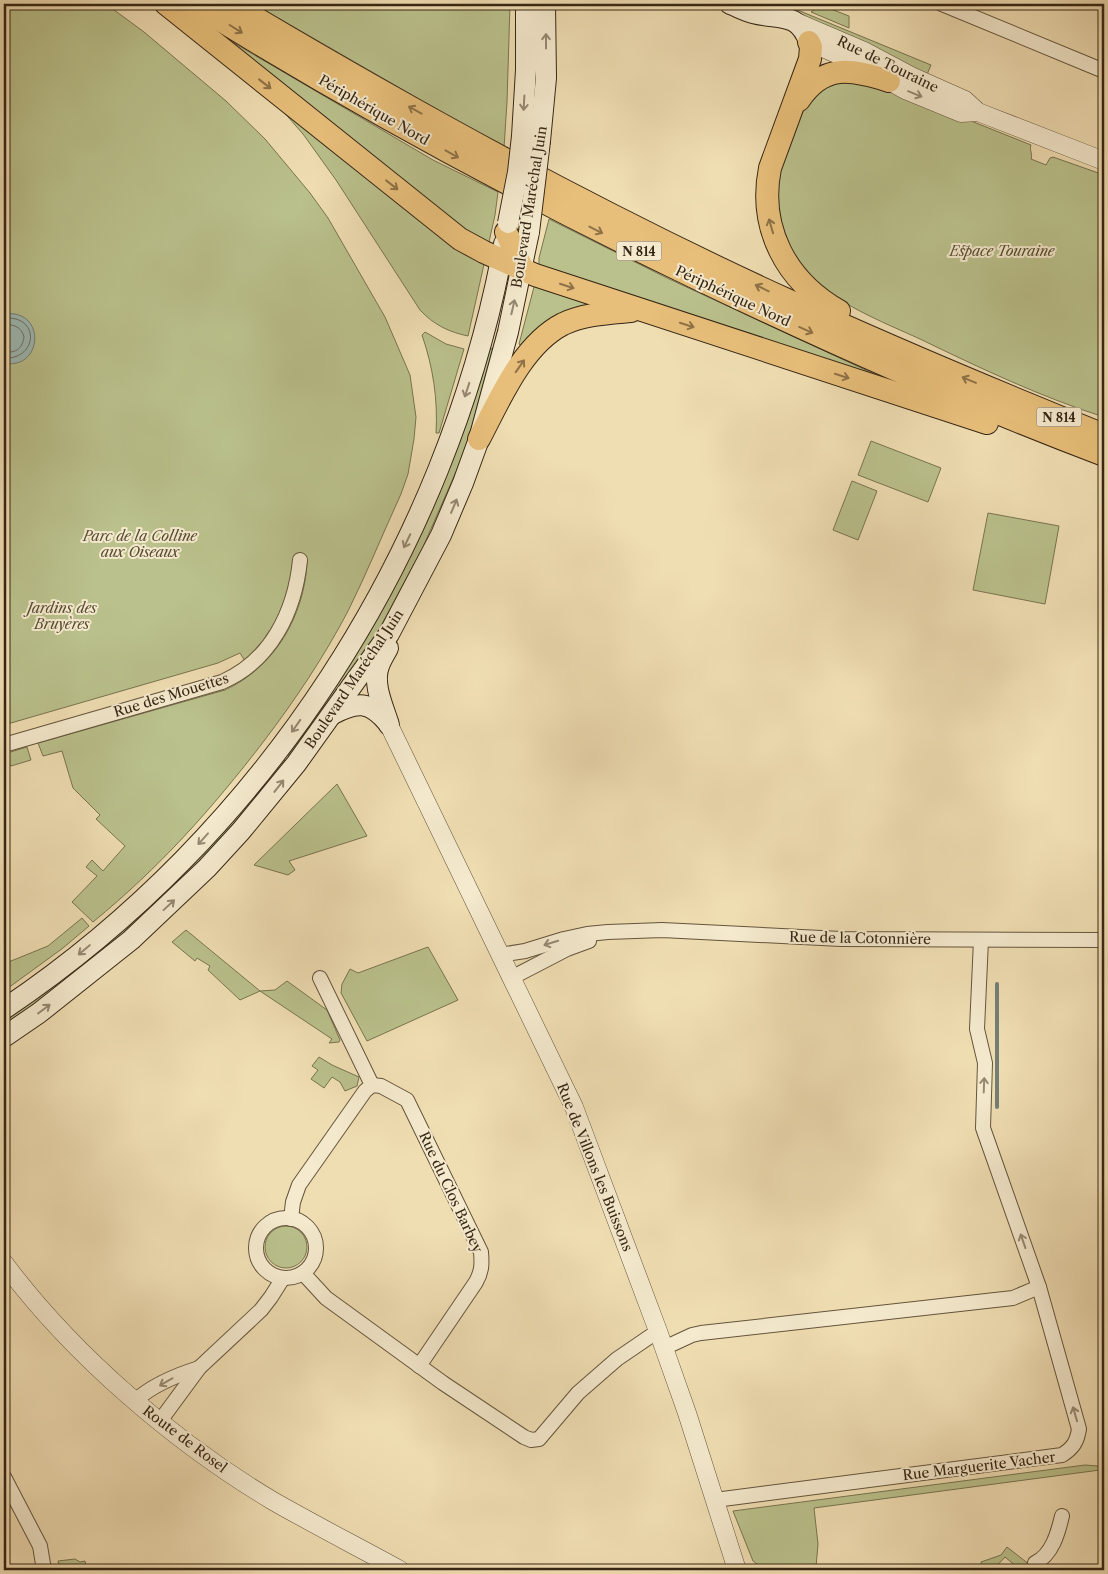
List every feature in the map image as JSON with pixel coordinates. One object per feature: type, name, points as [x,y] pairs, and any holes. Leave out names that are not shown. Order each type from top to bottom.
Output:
[{"type":"highway","points":[[166,4],[460,239],[484,252],[535,275],[1031,439],[1050,435]]},
{"type":"highway","name":"Périphérique Nord","points":[[194,4],[377,113],[505,183],[602,233],[774,316],[903,374],[1050,435],[1104,455]]},
{"type":"highway","name":"Périphérique Nord","points":[[232,4],[320,57],[440,125],[640,229],[782,298],[1014,399],[1104,435]]},
{"type":"highway","points":[[809,42],[811,47],[810,58],[770,168],[767,183],[768,208],[774,234],[782,255],[802,283],[818,298],[861,322],[870,337]]},
{"type":"highway","points":[[787,120],[811,85],[819,78],[829,74],[862,73],[888,82]]},
{"type":"highway","points":[[507,227],[522,268]]},
{"type":"highway","points":[[479,439],[518,369],[528,355],[550,333],[563,324],[580,318],[641,310]]},
{"type":"main road","name":"Boulevard Maréchal Juin","points":[[4,1037],[39,1013],[131,940],[184,892],[213,862],[296,764],[389,634],[441,535],[479,439],[508,332],[528,232],[531,138],[526,70],[526,4]]},
{"type":"main road","name":"Boulevard Maréchal Juin","points":[[4,1010],[65,966],[142,900],[196,847],[236,802],[278,751],[324,687],[352,642],[395,565],[439,470],[477,359],[489,314],[518,172],[531,138],[546,78],[545,4]]},
{"type":"main road","name":"Rue de Touraine","points":[[730,4],[752,13],[794,21]]},
{"type":"main road","name":"Rue de Touraine","points":[[752,13],[762,22],[809,42]]},
{"type":"main road","points":[[794,21],[804,30],[809,42]]},
{"type":"main road","points":[[389,634],[388,648],[378,667],[377,676],[381,700],[389,725]]},
{"type":"main road","points":[[333,714],[352,705],[366,706],[374,709],[389,725]]},
{"type":"street","points":[[942,4],[1104,71]]},
{"type":"street","name":"Rue de Touraine","points":[[794,21],[864,51],[911,76],[965,100],[978,112],[1104,161]]},
{"type":"street","name":"Rue de Touraine","points":[[809,42],[878,72],[888,82],[961,113],[978,112]]},
{"type":"street","name":"Rue des Mouettes","points":[[4,745],[232,678],[252,663],[275,636],[291,605],[298,578],[300,560]]},
{"type":"street","name":"Rue de Villons les Buissons","points":[[389,725],[574,1107],[664,1348],[737,1570]]},
{"type":"street","name":"Rue de la Cotonnière","points":[[500,955],[524,951],[588,934],[662,930],[841,939],[1104,940]]},
{"type":"street","name":"Rue de la Cotonnière","points":[[511,978],[567,949],[616,932]]},
{"type":"street","name":"Rue Marguerite Vacher","points":[[715,1500],[1062,1455],[1075,1444],[1080,1429],[1039,1286],[983,1128],[985,1063],[977,1029],[981,940]]},
{"type":"street","points":[[291,1219],[293,1202],[299,1185],[365,1091],[372,1085],[320,978]]},
{"type":"street","name":"Rue du Clos Barbey","points":[[372,1085],[381,1086],[407,1100],[481,1252],[481,1273],[419,1366]]},
{"type":"street","points":[[280,1219],[291,1219],[306,1226],[312,1233],[316,1243],[316,1253],[312,1263],[303,1273],[283,1278],[264,1268],[258,1256],[257,1241],[265,1227],[272,1222],[280,1219]]},
{"type":"street","name":"Route de Rosel","points":[[4,1263],[55,1324],[94,1364],[160,1422],[273,1501],[400,1570]]},
{"type":"street","points":[[303,1273],[326,1298],[419,1366],[512,1430],[531,1440],[539,1439],[578,1393],[617,1358],[658,1331]]},
{"type":"street","points":[[160,1422],[200,1368],[261,1310],[283,1278]]},
{"type":"street","points":[[664,1348],[692,1335],[701,1333],[1013,1298],[1039,1286]]},
{"type":"street","points":[[136,1401],[144,1394],[172,1378],[200,1368]]},
{"type":"street","points":[[4,1477],[40,1546],[44,1570]]},
{"type":"street","points":[[1034,1570],[1035,1563],[1042,1559],[1057,1537],[1062,1516]]},
{"type":"green space","points":[[4,4],[106,4],[144,32],[226,101],[265,139],[310,193],[328,218],[385,317],[410,375],[416,417],[408,474],[401,494],[348,611],[309,678],[264,741],[184,837],[141,880],[93,922],[72,902],[97,876],[86,867],[92,860],[103,871],[125,846],[96,819],[100,815],[73,788],[62,751],[43,756],[38,743],[225,690],[243,680],[272,654],[284,638],[300,602],[305,583],[307,563],[300,560],[280,617],[261,646],[245,661],[240,653],[218,663],[4,725]]},
{"type":"green space","points":[[254,4],[510,4],[504,148]]},
{"type":"green space","points":[[763,4],[783,4],[931,65],[926,77],[863,45]]},
{"type":"green space","points":[[813,4],[818,4],[849,16],[849,28],[811,12],[814,10]]},
{"type":"green space","points":[[200,23],[433,160],[498,192],[495,215],[468,336],[442,327],[420,310],[336,180],[303,134],[238,60]]},
{"type":"green space","name":"Espace Touraine","points":[[853,77],[876,83],[1031,145],[1031,159],[1046,165],[1050,158],[1053,157],[1104,175],[1104,417],[1011,381],[875,319],[830,293],[807,272],[790,246],[780,216],[778,185],[780,170],[800,111],[809,95],[813,90],[821,86]]},
{"type":"green space","points":[[549,219],[667,278],[885,379],[539,266],[539,258]]},
{"type":"green space","points":[[538,282],[604,305],[523,348],[519,344],[534,287]]},
{"type":"green space","points":[[425,332],[446,344],[464,349],[439,433],[436,433],[436,408],[432,371],[422,335]]},
{"type":"green space","points":[[496,347],[474,423],[458,467],[423,547],[376,635],[293,758],[285,752],[345,667],[488,350]]},
{"type":"green space","points":[[871,441],[941,468],[928,502],[858,475]]},
{"type":"green space","points":[[852,481],[877,491],[858,540],[833,530]]},
{"type":"green space","points":[[988,513],[1059,526],[1045,604],[973,590]]},
{"type":"green space","points":[[27,747],[31,760],[11,766],[6,760],[4,761],[4,754]]},
{"type":"green space","points":[[280,757],[289,764],[158,909],[4,1030],[4,1017]]},
{"type":"green space","points":[[337,784],[367,836],[289,861],[295,870],[288,875],[254,865]]},
{"type":"green space","points":[[82,918],[89,926],[63,948],[4,991],[4,962],[48,946]]},
{"type":"green space","points":[[186,930],[260,991],[240,1000],[208,970],[210,966],[197,958],[195,961],[172,942]]},
{"type":"green space","points":[[428,947],[458,1000],[367,1041],[341,993],[342,984],[350,969],[358,973]]},
{"type":"green space","points":[[287,981],[327,1010],[340,1040],[339,1042],[329,1043],[332,1039],[260,991],[275,990]]},
{"type":"green space","points":[[319,1057],[359,1077],[357,1086],[345,1091],[340,1082],[332,1077],[324,1088],[311,1079],[318,1070],[312,1066]]},
{"type":"green space","points":[[286,1226],[301,1232],[307,1247],[301,1262],[286,1268],[271,1262],[265,1247],[271,1232]]},
{"type":"green space","points":[[1085,1465],[1098,1466],[1104,1469],[1104,1489],[1100,1470],[814,1508],[818,1544],[816,1567],[761,1567],[753,1561],[733,1511]]},
{"type":"green space","points":[[1007,1547],[1030,1565],[1029,1570],[1017,1570],[1017,1567],[1005,1557],[993,1570],[982,1570],[981,1562],[1001,1555]]},
{"type":"green space","points":[[75,1559],[80,1562],[85,1561],[87,1570],[60,1570],[58,1561]]},
{"type":"water","points":[[4,314],[18,315],[28,320],[33,329],[35,339],[32,349],[27,358],[17,363],[4,363]]},
{"type":"waterway","points":[[997,984],[997,1107]]},
{"type":"park label","name":"Parc de la Colline aux Oiseaux","points":[[140,544]]},
{"type":"park label","name":"Jardins des Bruyères","points":[[62,616]]}]
